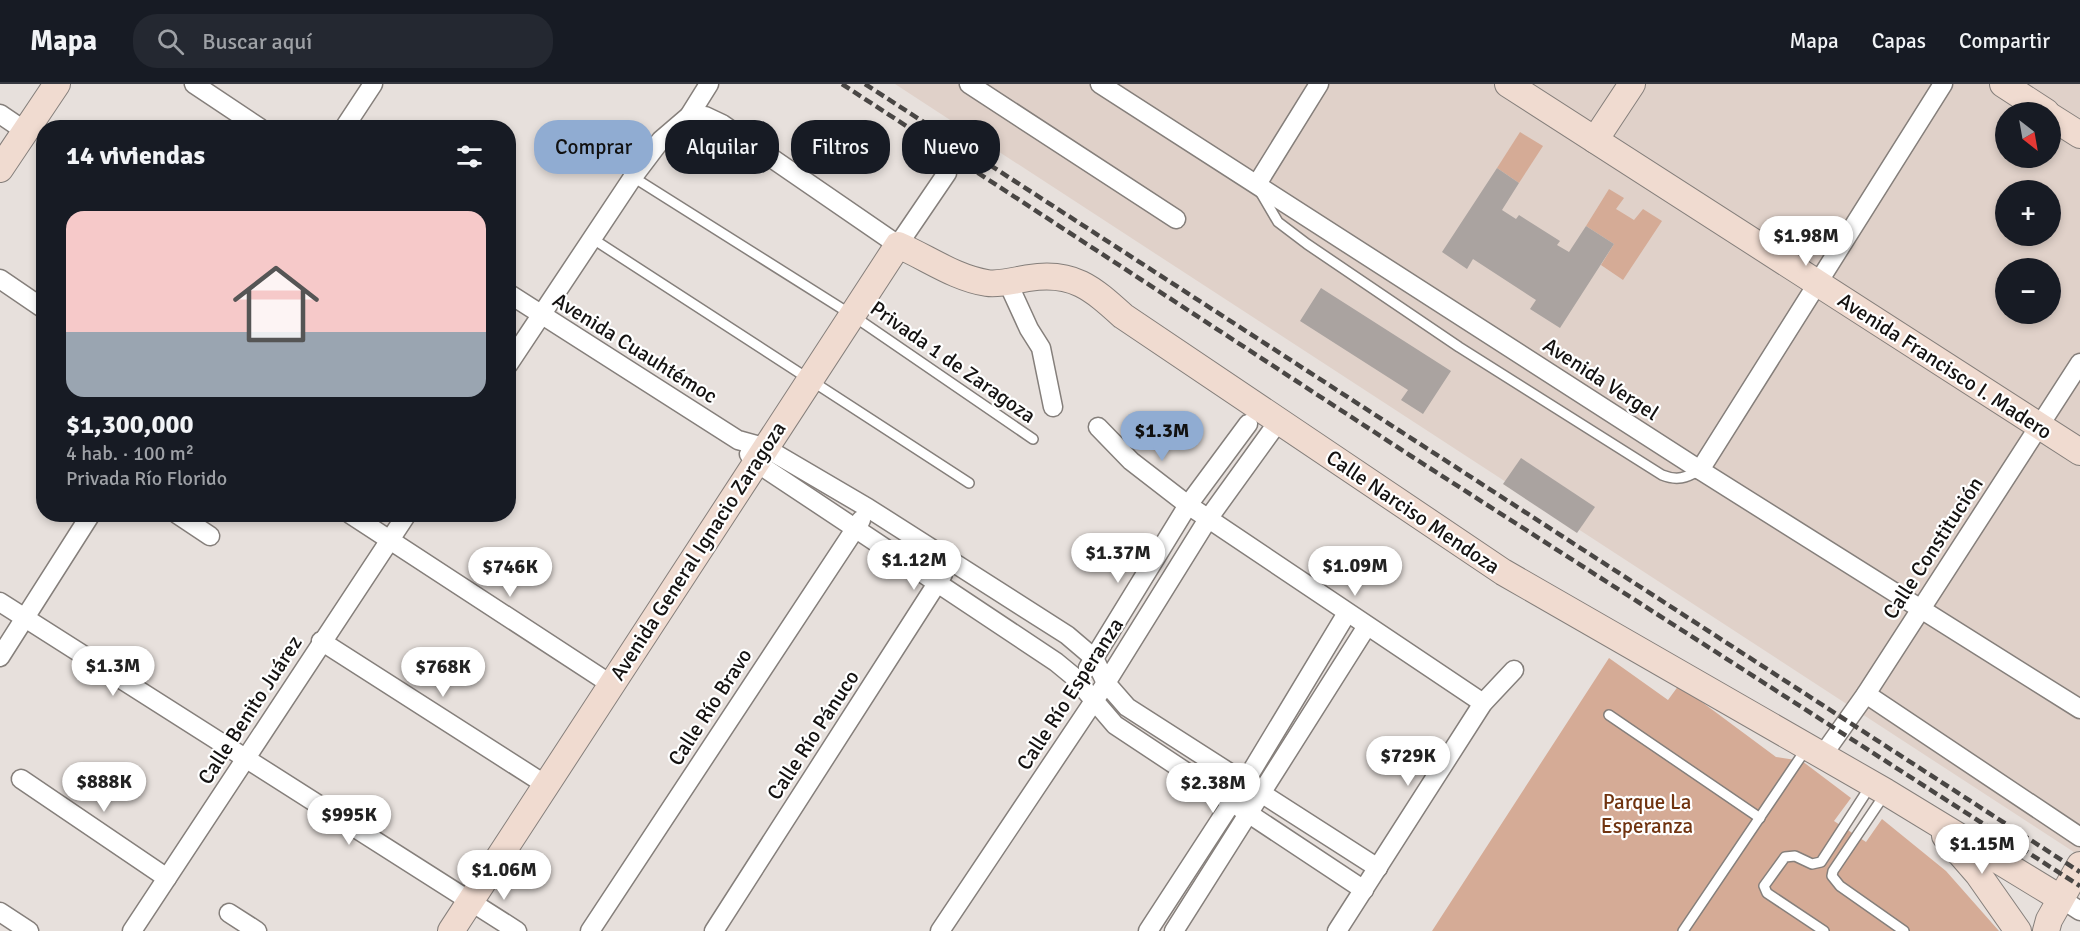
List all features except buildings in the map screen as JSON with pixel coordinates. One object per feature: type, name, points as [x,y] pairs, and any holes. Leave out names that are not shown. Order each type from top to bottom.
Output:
[{"type":"street","points":[[0,169],[57,84]]},
{"type":"street","points":[[194,84],[248,120]]},
{"type":"street","points":[[350,120],[373,84]]},
{"type":"street","points":[[516,353],[633,177],[661,140],[689,116],[709,84]]},
{"type":"street","points":[[969,84],[997,92],[1176,219]]},
{"type":"street","name":"Avenida Vergel","points":[[1100,84],[1700,470],[2080,709]]},
{"type":"street","points":[[1257,184],[1318,84]]},
{"type":"street","name":"Avenida Francisco I. Madero","points":[[1508,84],[2080,452]]},
{"type":"street","points":[[1595,140],[1632,84]]},
{"type":"street","points":[[1700,470],[1943,84]]},
{"type":"street","points":[[2003,84],[2031,102]]},
{"type":"street","points":[[0,114],[25,131]]},
{"type":"street","points":[[689,116],[705,116],[722,124],[898,245]]},
{"type":"street","points":[[2061,123],[2080,135]]},
{"type":"street","name":"Avenida General Ignacio Zaragoza","points":[[451,931],[612,685],[759,454],[946,174]]},
{"type":"street","name":"Calle Narciso Mendoza","points":[[898,245],[928,258],[954,275],[990,284],[1044,275],[1077,281],[1094,291],[1123,316],[1278,422],[1503,572],[1927,816],[2070,904]]},
{"type":"street","points":[[0,279],[36,304]]},
{"type":"street","points":[[1007,281],[1029,329],[1041,348],[1053,407]]},
{"type":"street","name":"Avenida Cuauhtémoc","points":[[516,298],[759,454],[855,529],[1056,662],[1079,683],[1115,725],[1364,890]]},
{"type":"street","name":"Calle Constitución","points":[[1814,752],[1866,694],[2080,363]]},
{"type":"street","name":"Calle Río Esperanza","points":[[940,931],[1106,683],[1208,519],[1278,422]]},
{"type":"street","name":"Calle Río Esperanza","points":[[1079,683],[1188,505],[1248,424]]},
{"type":"street","points":[[1098,427],[1131,461],[1188,505],[1483,703]]},
{"type":"street","name":"Avenida Cuauhtémoc","points":[[759,454],[868,508],[951,563],[1068,635],[1094,658],[1106,683],[1127,707],[1378,868]]},
{"type":"street","name":"Calle Río Bravo","points":[[590,931],[868,508]]},
{"type":"street","points":[[0,657],[86,522]]},
{"type":"street","points":[[189,522],[210,536]]},
{"type":"street","points":[[362,522],[612,685]]},
{"type":"street","name":"Calle Benito Juárez","points":[[132,931],[246,761],[321,641],[402,522]]},
{"type":"street","name":"Calle Río Pánuco","points":[[714,931],[951,563]]},
{"type":"street","points":[[0,602],[246,761],[518,931]]},
{"type":"street","points":[[1148,931],[1245,782],[1347,613]]},
{"type":"street","points":[[1174,931],[1367,626]]},
{"type":"street","points":[[321,641],[546,785]]},
{"type":"street","points":[[1337,931],[1483,703],[1514,670]]},
{"type":"street","points":[[1866,694],[2080,837]]},
{"type":"street","points":[[21,779],[167,878]]},
{"type":"street","name":"Calle Narciso Mendoza","points":[[1927,816],[1978,874],[2018,931]]},
{"type":"street","points":[[2046,931],[2070,904],[2080,865]]},
{"type":"street","points":[[0,912],[28,931]]},
{"type":"street","points":[[229,913],[257,931]]},
{"type":"lane","name":"Privada 1 de Zaragoza","points":[[633,177],[852,315],[1033,439]]},
{"type":"lane","points":[[1257,184],[1267,208],[1278,222],[1459,347],[1662,475],[1673,480],[1686,478],[1700,470]]},
{"type":"lane","points":[[593,239],[969,483]]},
{"type":"lane","points":[[1609,716],[1760,818]]},
{"type":"lane","points":[[1683,931],[1760,818],[1814,752]]},
{"type":"lane","points":[[1824,931],[1767,893],[1764,886],[1785,857],[1795,856],[1812,864],[1821,862],[1879,788]]},
{"type":"lane","points":[[1879,788],[1832,876],[1840,886],[1904,931]]},
{"type":"shaded area","points":[[895,84],[2080,84],[2080,856],[1000,152],[1000,120],[950,120]]},
{"type":"green space","points":[[1520,132],[1543,146],[1519,183],[1497,168]]},
{"type":"green space","points":[[1609,189],[1624,198],[1616,209],[1634,220],[1643,209],[1662,221],[1623,280],[1601,265],[1614,244],[1586,226]]},
{"type":"green space","name":"Parque La Esperanza","points":[[1609,658],[1668,700],[1679,685],[1776,757],[1802,761],[1851,798],[1834,821],[1866,842],[1882,819],[1946,871],[1999,931],[1432,931]]},
{"type":"railway","points":[[842,84],[1411,456],[2080,886]]},
{"type":"railway","points":[[865,84],[2080,872]]}]
